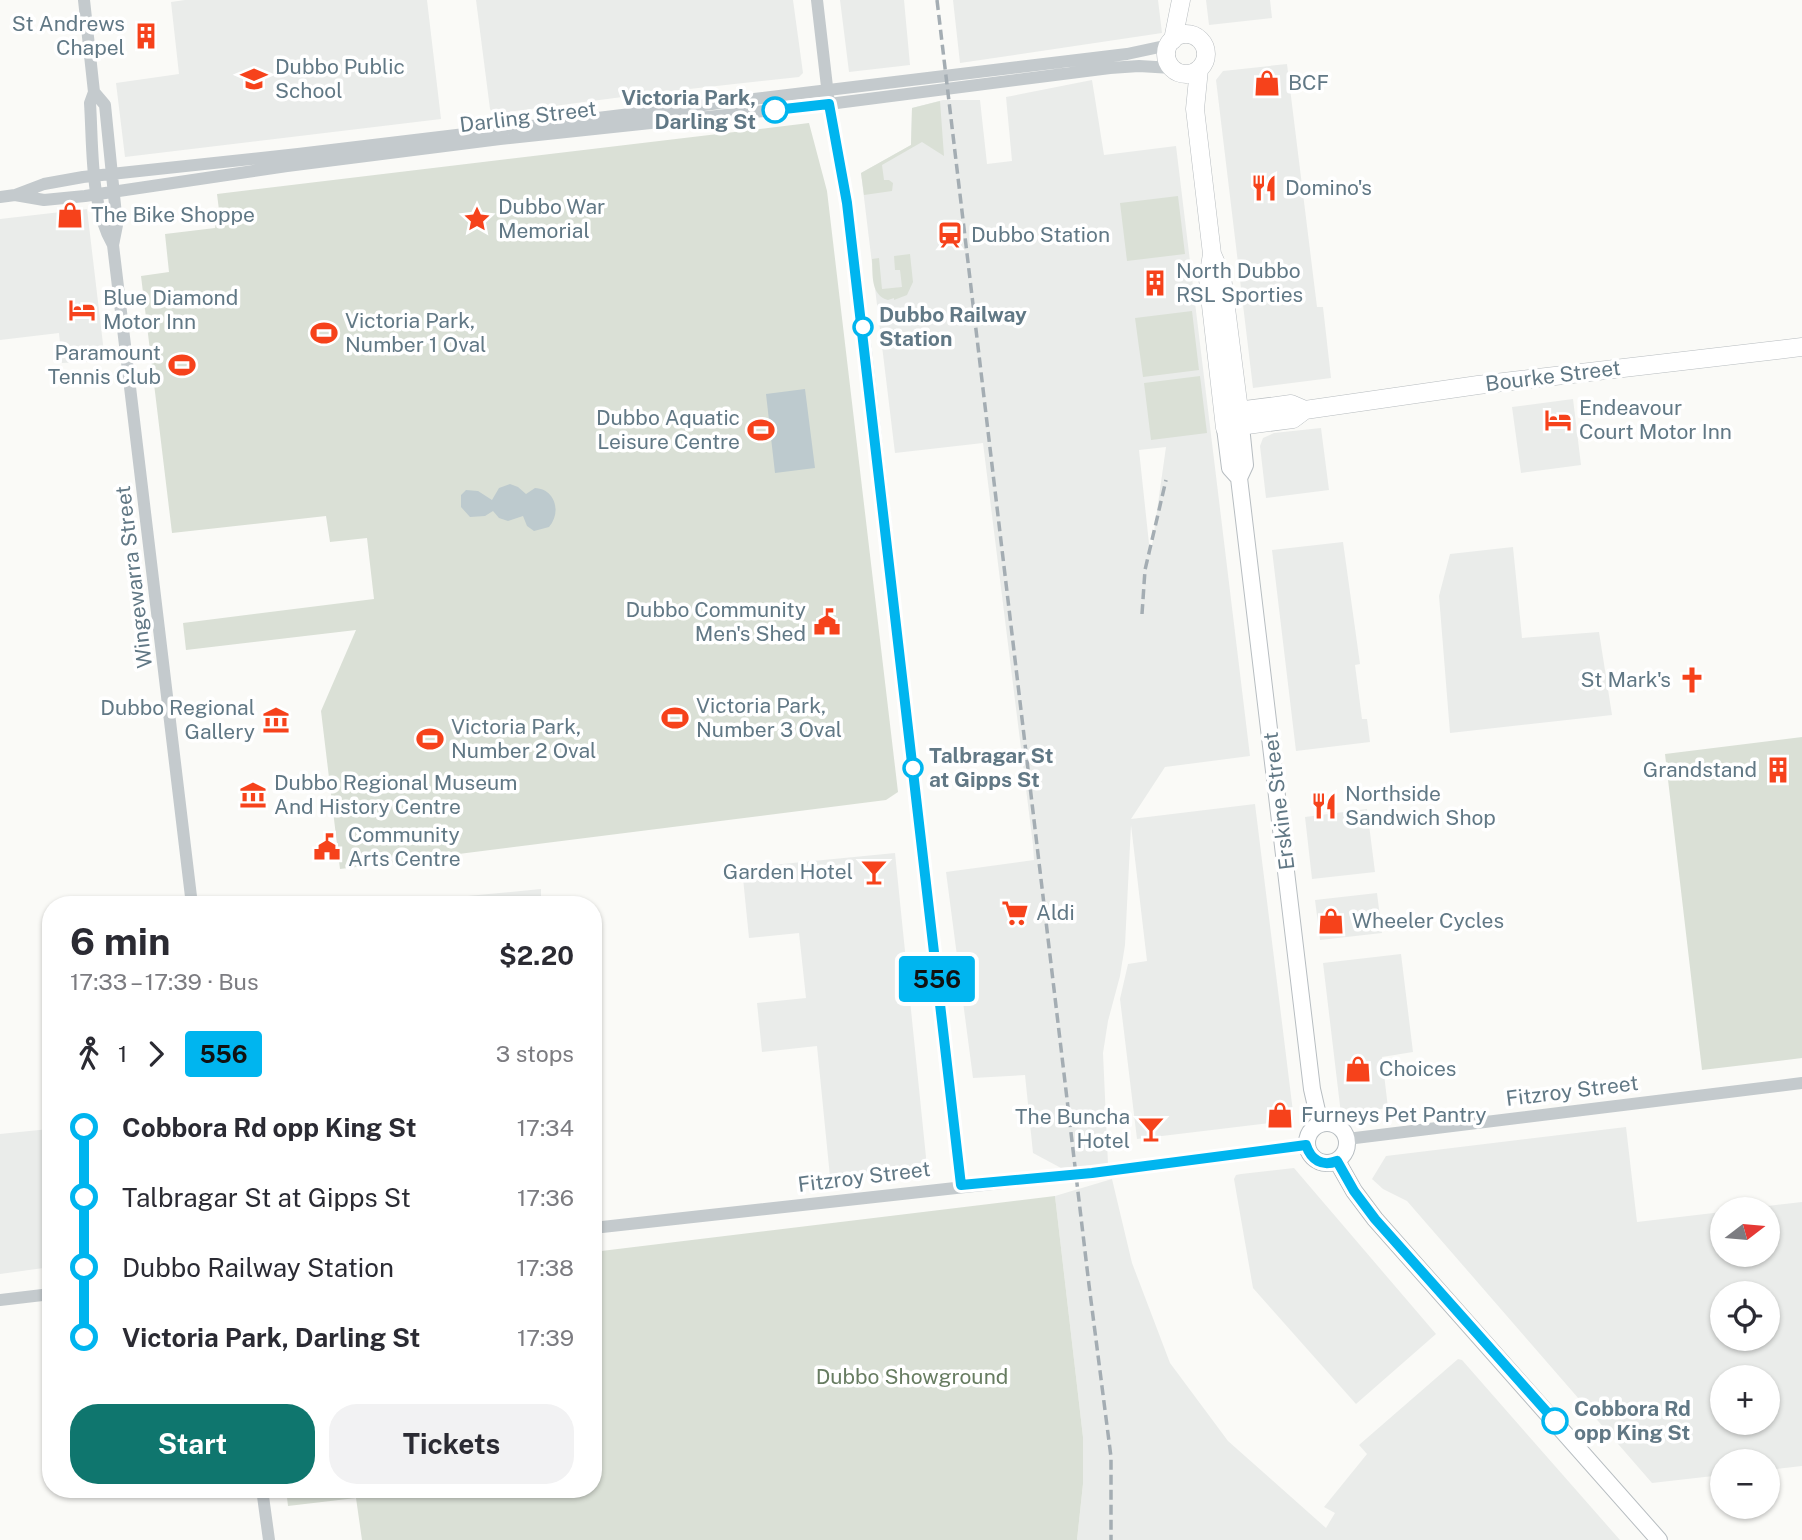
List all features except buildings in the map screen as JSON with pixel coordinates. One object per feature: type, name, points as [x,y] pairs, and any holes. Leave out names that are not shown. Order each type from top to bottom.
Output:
[{"type":"highway","points":[[1182,0],[1206,55],[1199,69],[1189,74],[1175,70],[1167,57],[1182,0]]},
{"type":"highway","points":[[1171,42],[1184,35],[1196,37]]},
{"type":"highway","name":"Erskine Street","points":[[1199,69],[1195,109],[1212,254],[1222,277],[1232,419]]},
{"type":"highway","name":"Erskine Street","points":[[1175,70],[1195,109]]},
{"type":"highway","name":"Bourke Street","points":[[1232,419],[1291,404],[1305,410],[1478,385],[1802,346]]},
{"type":"main road","name":"Erskine Street","points":[[1232,419],[1230,468],[1239,478],[1312,1089],[1320,1124]]},
{"type":"main road","points":[[1320,1124],[1337,1126],[1347,1139],[1345,1152],[1331,1164],[1317,1161],[1306,1145],[1310,1132],[1320,1124]]},
{"type":"main road","points":[[1337,1161],[1354,1191],[1375,1219],[1659,1540]]},
{"type":"street","name":"Wingewarra Street","points":[[84,0],[94,92],[90,103],[97,195],[103,227],[113,245]]},
{"type":"street","points":[[817,0],[829,104],[847,203],[866,351],[961,1185]]},
{"type":"street","name":"Darling Street","points":[[0,197],[15,195],[44,184],[95,176],[1127,54],[1171,42]]},
{"type":"street","name":"Darling Street","points":[[15,195],[44,200],[97,195],[287,166],[526,135],[829,104],[1110,68],[1139,66],[1175,70]]},
{"type":"street","name":"Wingewarra Street","points":[[94,92],[105,105],[117,225],[113,245],[191,896]]},
{"type":"street","name":"Fitzroy Street","points":[[1347,1139],[1802,1083]]},
{"type":"street","name":"Fitzroy Street","points":[[602,1227],[961,1185],[1092,1173],[1306,1145]]},
{"type":"street","points":[[0,1300],[42,1295]]},
{"type":"street","points":[[263,1498],[269,1540]]},
{"type":"shaded area","name":"Dubbo Public School","points":[[427,0],[441,119],[125,157],[116,83],[179,74],[171,2]]},
{"type":"shaded area","points":[[476,0],[793,0],[803,73],[799,77],[493,114],[490,109]]},
{"type":"shaded area","points":[[840,0],[904,0],[910,65],[849,72]]},
{"type":"shaded area","points":[[953,0],[1158,0],[1162,33],[960,63]]},
{"type":"shaded area","points":[[1206,0],[1270,0],[1272,18],[1209,25]]},
{"type":"shaded area","points":[[1287,64],[1317,307],[1323,307],[1331,378],[1253,388],[1216,80],[1223,71]]},
{"type":"shaded area","points":[[1092,80],[1104,155],[1176,146],[1250,756],[1165,767],[1131,819],[1255,804],[1294,1120],[1137,1139],[1120,999],[1128,964],[1147,961],[1131,825],[1125,945],[1103,1053],[1108,1164],[1061,1168],[1033,1153],[1025,1075],[973,1078],[946,872],[1034,860],[1033,845],[983,443],[895,453],[861,173],[911,145],[912,108],[943,100],[980,100],[987,164],[1012,161],[1006,97]],"holes":[[[1166,447],[1151,553],[1139,450]]]},
{"type":"shaded area","points":[[87,209],[105,361],[62,363],[59,333],[0,340],[0,219]]},
{"type":"shaded area","points":[[805,389],[815,468],[775,473],[766,394]]},
{"type":"shaded area","points":[[1573,399],[1581,465],[1521,473],[1512,407]]},
{"type":"shaded area","points":[[1321,428],[1329,490],[1266,498],[1260,446],[1263,438],[1274,433]]},
{"type":"shaded area","points":[[510,484],[526,494],[535,488],[542,489],[552,497],[556,508],[549,527],[534,531],[527,526],[523,516],[508,521],[499,518],[493,511],[485,516],[470,517],[461,507],[461,495],[466,490],[478,491],[492,500],[499,488]]},
{"type":"shaded area","points":[[1343,542],[1360,664],[1355,665],[1362,719],[1367,719],[1370,742],[1296,751],[1272,550]]},
{"type":"shaded area","points":[[1513,547],[1522,638],[1599,632],[1612,715],[1450,733],[1439,596],[1450,554]]},
{"type":"shaded area","points":[[1367,809],[1375,872],[1312,879],[1305,817]]},
{"type":"shaded area","points":[[895,853],[927,1167],[830,1177],[817,1046],[762,1052],[757,1003],[806,998],[799,933],[749,938],[742,868]]},
{"type":"shaded area","points":[[541,889],[541,896],[468,896]]},
{"type":"shaded area","points":[[1377,893],[1382,933],[1320,940],[1315,900]]},
{"type":"shaded area","points":[[1401,954],[1413,1052],[1382,1057],[1388,1108],[1341,1114],[1323,963]]},
{"type":"shaded area","points":[[1626,1127],[1637,1222],[1710,1213],[1710,1267],[1780,1267],[1780,1205],[1802,1202],[1802,1466],[1780,1469],[1780,1449],[1710,1449],[1710,1476],[1652,1483],[1407,1201],[1383,1189],[1372,1179],[1386,1156]]},
{"type":"shaded area","points":[[42,1130],[42,1268],[0,1274],[0,1134]]},
{"type":"shaded area","points":[[1294,1168],[1436,1334],[1356,1404],[1253,1288],[1234,1179],[1241,1174]]},
{"type":"shaded area","points":[[1112,1179],[1132,1263],[1170,1363],[1228,1441],[1326,1528],[1335,1513],[1324,1507],[1367,1454],[1359,1445],[1458,1359],[1462,1360],[1620,1540],[1077,1540],[1083,1484],[1083,1437],[1055,1196]]},
{"type":"green space","points":[[940,101],[944,156],[922,142],[882,165],[884,180],[893,183],[892,191],[864,195],[861,173],[911,145],[912,108]]},
{"type":"green space","points":[[809,123],[827,191],[898,792],[886,800],[340,869],[321,711],[356,630],[186,650],[183,623],[374,599],[367,538],[330,542],[326,516],[172,533],[141,276],[169,272],[165,234],[215,228],[219,210],[217,194]]},
{"type":"green space","points":[[1178,196],[1185,254],[1127,261],[1120,203]]},
{"type":"green space","points":[[910,254],[913,282],[907,295],[894,300],[882,297],[875,289],[872,259],[879,258],[882,289],[902,287],[900,270],[895,270],[894,256]]},
{"type":"green space","points":[[1192,311],[1199,370],[1143,377],[1135,318]]},
{"type":"green space","points":[[1200,376],[1207,433],[1151,440],[1144,383]]},
{"type":"green space","points":[[1802,737],[1802,1058],[1702,1070],[1665,754]]},
{"type":"green space","name":"Dubbo Showground","points":[[1055,1196],[1083,1437],[1083,1484],[1077,1540],[362,1540],[356,1498],[602,1498],[602,1251]]},
{"type":"green space","name":"Dubbo Showground","points":[[287,1498],[356,1498],[288,1506]]},
{"type":"railway","points":[[937,0],[1111,1457],[1111,1540]]},
{"type":"railway","points":[[1142,614],[1145,570],[1166,480]]},
{"type":"bus line","name":"556","points":[[775,110],[829,104],[847,203],[961,1185],[1092,1173],[1306,1145],[1308,1152],[1317,1161],[1331,1164],[1337,1161],[1354,1191],[1375,1219],[1555,1421]]},
{"type":"place","name":"St Andrews Chapel","points":[[146,36]]},
{"type":"place","name":"Dubbo Public School","points":[[254,79]]},
{"type":"place","name":"BCF","points":[[1267,83]]},
{"type":"place","name":"Victoria Park, Darling St","points":[[775,110]]},
{"type":"place","name":"Domino's","points":[[1264,188]]},
{"type":"place","name":"The Bike Shoppe","points":[[70,215]]},
{"type":"place","name":"Dubbo War Memorial","points":[[477,219]]},
{"type":"place","name":"Dubbo Station","points":[[950,235]]},
{"type":"place","name":"North Dubbo RSL Sporties","points":[[1155,283]]},
{"type":"place","name":"Blue Diamond Motor Inn","points":[[82,310]]},
{"type":"place","name":"Dubbo Railway Station","points":[[863,327]]},
{"type":"place","name":"Victoria Park, Number 1 Oval","points":[[324,333]]},
{"type":"place","name":"Paramount Tennis Club","points":[[182,365]]},
{"type":"place","name":"Endeavour Court Motor Inn","points":[[1558,420]]},
{"type":"place","name":"Dubbo Aquatic Leisure Centre","points":[[761,430]]},
{"type":"place","name":"Dubbo Community Men's Shed","points":[[827,622]]},
{"type":"place","name":"St Mark's","points":[[1692,680]]},
{"type":"place","name":"Victoria Park, Number 3 Oval","points":[[675,718]]},
{"type":"place","name":"Dubbo Regional Gallery","points":[[276,720]]},
{"type":"place","name":"Victoria Park, Number 2 Oval","points":[[430,739]]},
{"type":"place","name":"Talbragar St at Gipps St","points":[[913,768]]},
{"type":"place","name":"Grandstand","points":[[1778,770]]},
{"type":"place","name":"Dubbo Regional Museum And History Centre","points":[[253,795]]},
{"type":"place","name":"Northside Sandwich Shop","points":[[1324,806]]},
{"type":"place","name":"Community Arts Centre","points":[[327,847]]},
{"type":"place","name":"Garden Hotel","points":[[874,872]]},
{"type":"place","name":"Aldi","points":[[1015,913]]},
{"type":"place","name":"Wheeler Cycles","points":[[1331,921]]},
{"type":"place","name":"Choices","points":[[1358,1069]]},
{"type":"place","name":"Furneys Pet Pantry","points":[[1280,1115]]},
{"type":"place","name":"The Buncha Hotel","points":[[1151,1129]]},
{"type":"place","name":"Cobbora Rd opp King St","points":[[1555,1421]]}]
